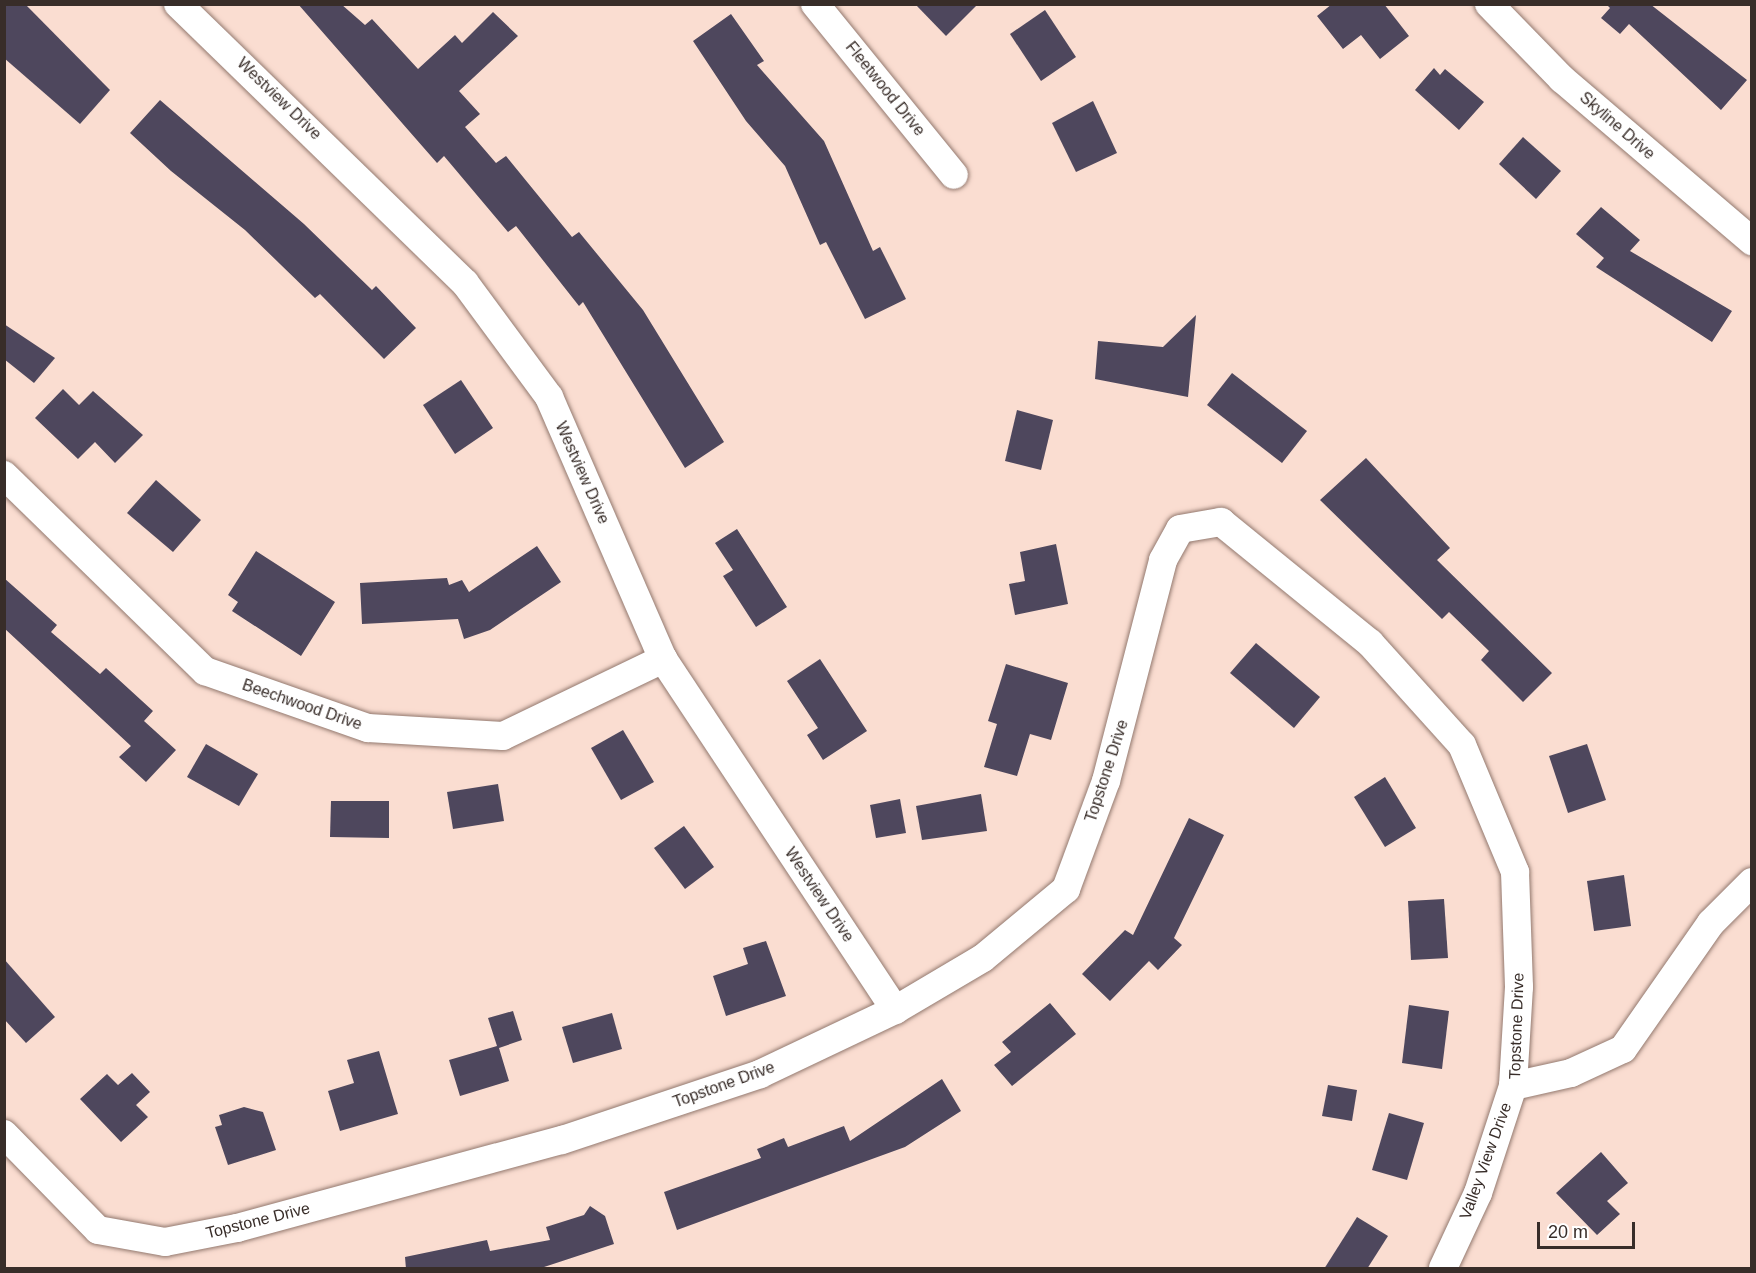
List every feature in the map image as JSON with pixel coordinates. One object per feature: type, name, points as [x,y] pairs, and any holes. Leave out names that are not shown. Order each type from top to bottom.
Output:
[{"type":"street","name":"Westview Drive","points":[[178,4],[465,283],[549,397],[663,659],[895,1010]]},
{"type":"street","name":"Fleetwood Drive","points":[[815,4],[954,175]]},
{"type":"street","name":"Skyline Drive","points":[[1489,4],[1562,79],[1752,241]]},
{"type":"street","name":"Beechwood Drive","points":[[4,475],[205,671],[368,728],[503,736],[663,659]]},
{"type":"street","name":"Topstone Drive","points":[[4,1134],[98,1230],[165,1242],[237,1228],[562,1140],[760,1074],[895,1010],[983,958],[1066,889],[1106,781],[1163,560],[1180,529],[1221,522],[1370,643],[1462,745],[1515,872],[1519,987],[1513,1086],[1571,1073],[1623,1049],[1711,923],[1752,882]]},
{"type":"street","name":"Valley View Drive","points":[[1443,1269],[1478,1193],[1513,1086]]},
{"type":"building","points":[[4,4],[25,4],[110,90],[80,124],[4,58]]},
{"type":"building","points":[[298,4],[341,4],[365,25],[372,19],[418,69],[455,35],[462,43],[493,12],[518,36],[459,91],[480,114],[465,127],[496,163],[506,156],[572,237],[579,232],[643,310],[724,442],[685,468],[583,302],[579,306],[516,226],[508,232],[444,156],[437,163]]},
{"type":"building","points":[[915,4],[978,4],[946,36]]},
{"type":"building","points":[[1332,4],[1384,4],[1409,36],[1380,59],[1361,35],[1343,49],[1317,16]]},
{"type":"building","points":[[1606,4],[1650,4],[1747,80],[1721,110],[1629,24],[1620,34],[1601,18],[1610,8]]},
{"type":"building","points":[[1045,10],[1076,57],[1041,81],[1010,34]]},
{"type":"building","points":[[731,14],[764,61],[757,65],[824,141],[873,251],[880,247],[906,299],[865,319],[826,242],[820,245],[785,166],[746,121],[693,41]]},
{"type":"building","points":[[1434,68],[1440,75],[1445,69],[1484,102],[1459,130],[1415,90]]},
{"type":"building","points":[[160,100],[304,224],[372,290],[376,286],[416,328],[384,359],[320,294],[315,298],[245,230],[171,171],[130,133]]},
{"type":"building","points":[[1093,101],[1117,153],[1076,172],[1052,123]]},
{"type":"building","points":[[1523,137],[1561,171],[1536,199],[1499,164]]},
{"type":"building","points":[[1601,207],[1640,240],[1630,251],[1732,311],[1712,342],[1596,267],[1604,258],[1576,234]]},
{"type":"building","points":[[1196,315],[1188,397],[1095,379],[1098,341],[1163,347]]},
{"type":"building","points":[[4,324],[55,358],[34,383],[4,359]]},
{"type":"building","points":[[1232,373],[1307,431],[1282,463],[1207,405]]},
{"type":"building","points":[[461,380],[493,428],[455,454],[423,405]]},
{"type":"building","points":[[63,389],[79,405],[93,391],[143,435],[115,463],[95,442],[78,459],[35,418]]},
{"type":"building","points":[[1017,410],[1053,420],[1041,470],[1005,461]]},
{"type":"building","points":[[1366,458],[1450,548],[1437,560],[1552,673],[1523,702],[1481,660],[1489,651],[1449,612],[1442,619],[1320,500]]},
{"type":"building","points":[[156,480],[201,520],[173,552],[127,513]]},
{"type":"building","points":[[737,529],[787,607],[756,627],[723,576],[733,570],[715,543]]},
{"type":"building","points":[[1056,544],[1068,604],[1015,615],[1009,584],[1025,581],[1020,552]]},
{"type":"building","points":[[537,546],[561,582],[490,630],[464,639],[458,619],[362,624],[360,583],[447,578],[449,585],[462,580],[469,592]]},
{"type":"building","points":[[256,551],[335,602],[301,656],[232,611],[238,602],[228,595]]},
{"type":"building","points":[[4,578],[57,625],[51,632],[100,674],[106,668],[153,711],[144,721],[176,750],[146,782],[119,757],[131,746],[4,628]]},
{"type":"building","points":[[1256,643],[1320,697],[1294,728],[1230,673]]},
{"type":"building","points":[[820,659],[867,731],[823,760],[807,735],[818,728],[787,681]]},
{"type":"building","points":[[1006,664],[1068,683],[1051,740],[1030,734],[1017,776],[984,767],[997,724],[988,721]]},
{"type":"building","points":[[623,730],[654,782],[621,800],[591,748]]},
{"type":"building","points":[[206,744],[258,774],[239,806],[187,777]]},
{"type":"building","points":[[1587,744],[1606,800],[1568,813],[1549,756]]},
{"type":"building","points":[[1385,777],[1416,828],[1385,847],[1354,797]]},
{"type":"building","points":[[498,784],[504,821],[453,829],[447,792]]},
{"type":"building","points":[[981,794],[987,831],[922,840],[916,806]]},
{"type":"building","points":[[900,799],[906,833],[876,838],[870,805]]},
{"type":"building","points":[[331,801],[389,801],[389,838],[330,837]]},
{"type":"building","points":[[1189,818],[1224,835],[1174,938],[1182,945],[1158,970],[1149,961],[1110,1001],[1082,974],[1125,930],[1133,935]]},
{"type":"building","points":[[684,826],[714,867],[685,889],[654,848]]},
{"type":"building","points":[[1624,875],[1631,926],[1594,931],[1587,881]]},
{"type":"building","points":[[1444,899],[1448,958],[1411,960],[1408,901]]},
{"type":"building","points":[[766,941],[786,996],[726,1016],[713,976],[748,964],[743,948]]},
{"type":"building","points":[[4,959],[55,1017],[26,1043],[4,1019]]},
{"type":"building","points":[[1050,1003],[1076,1034],[1012,1086],[994,1065],[1011,1052],[1002,1042]]},
{"type":"building","points":[[1409,1005],[1449,1011],[1442,1069],[1402,1063]]},
{"type":"building","points":[[513,1011],[522,1040],[499,1048],[509,1081],[460,1096],[449,1060],[497,1046],[488,1018]]},
{"type":"building","points":[[612,1013],[622,1049],[573,1063],[562,1027]]},
{"type":"building","points":[[379,1051],[398,1114],[340,1131],[328,1091],[354,1083],[347,1060]]},
{"type":"building","points":[[132,1073],[150,1092],[136,1105],[148,1117],[121,1142],[80,1099],[107,1074],[118,1085]]},
{"type":"building","points":[[942,1079],[961,1111],[905,1147],[677,1230],[664,1192],[761,1158],[757,1149],[784,1138],[788,1147],[844,1126],[850,1141]]},
{"type":"building","points":[[1328,1085],[1357,1090],[1352,1121],[1322,1116]]},
{"type":"building","points":[[244,1107],[263,1112],[276,1150],[228,1165],[215,1127],[222,1125],[219,1115]]},
{"type":"building","points":[[1389,1113],[1424,1123],[1407,1180],[1372,1170]]},
{"type":"building","points":[[1601,1152],[1628,1183],[1607,1201],[1620,1214],[1597,1235],[1556,1193]]},
{"type":"building","points":[[590,1206],[605,1216],[614,1244],[538,1269],[406,1269],[405,1257],[487,1240],[490,1251],[550,1240],[546,1227],[584,1215]]},
{"type":"building","points":[[1357,1217],[1388,1236],[1367,1269],[1324,1269]]}]
